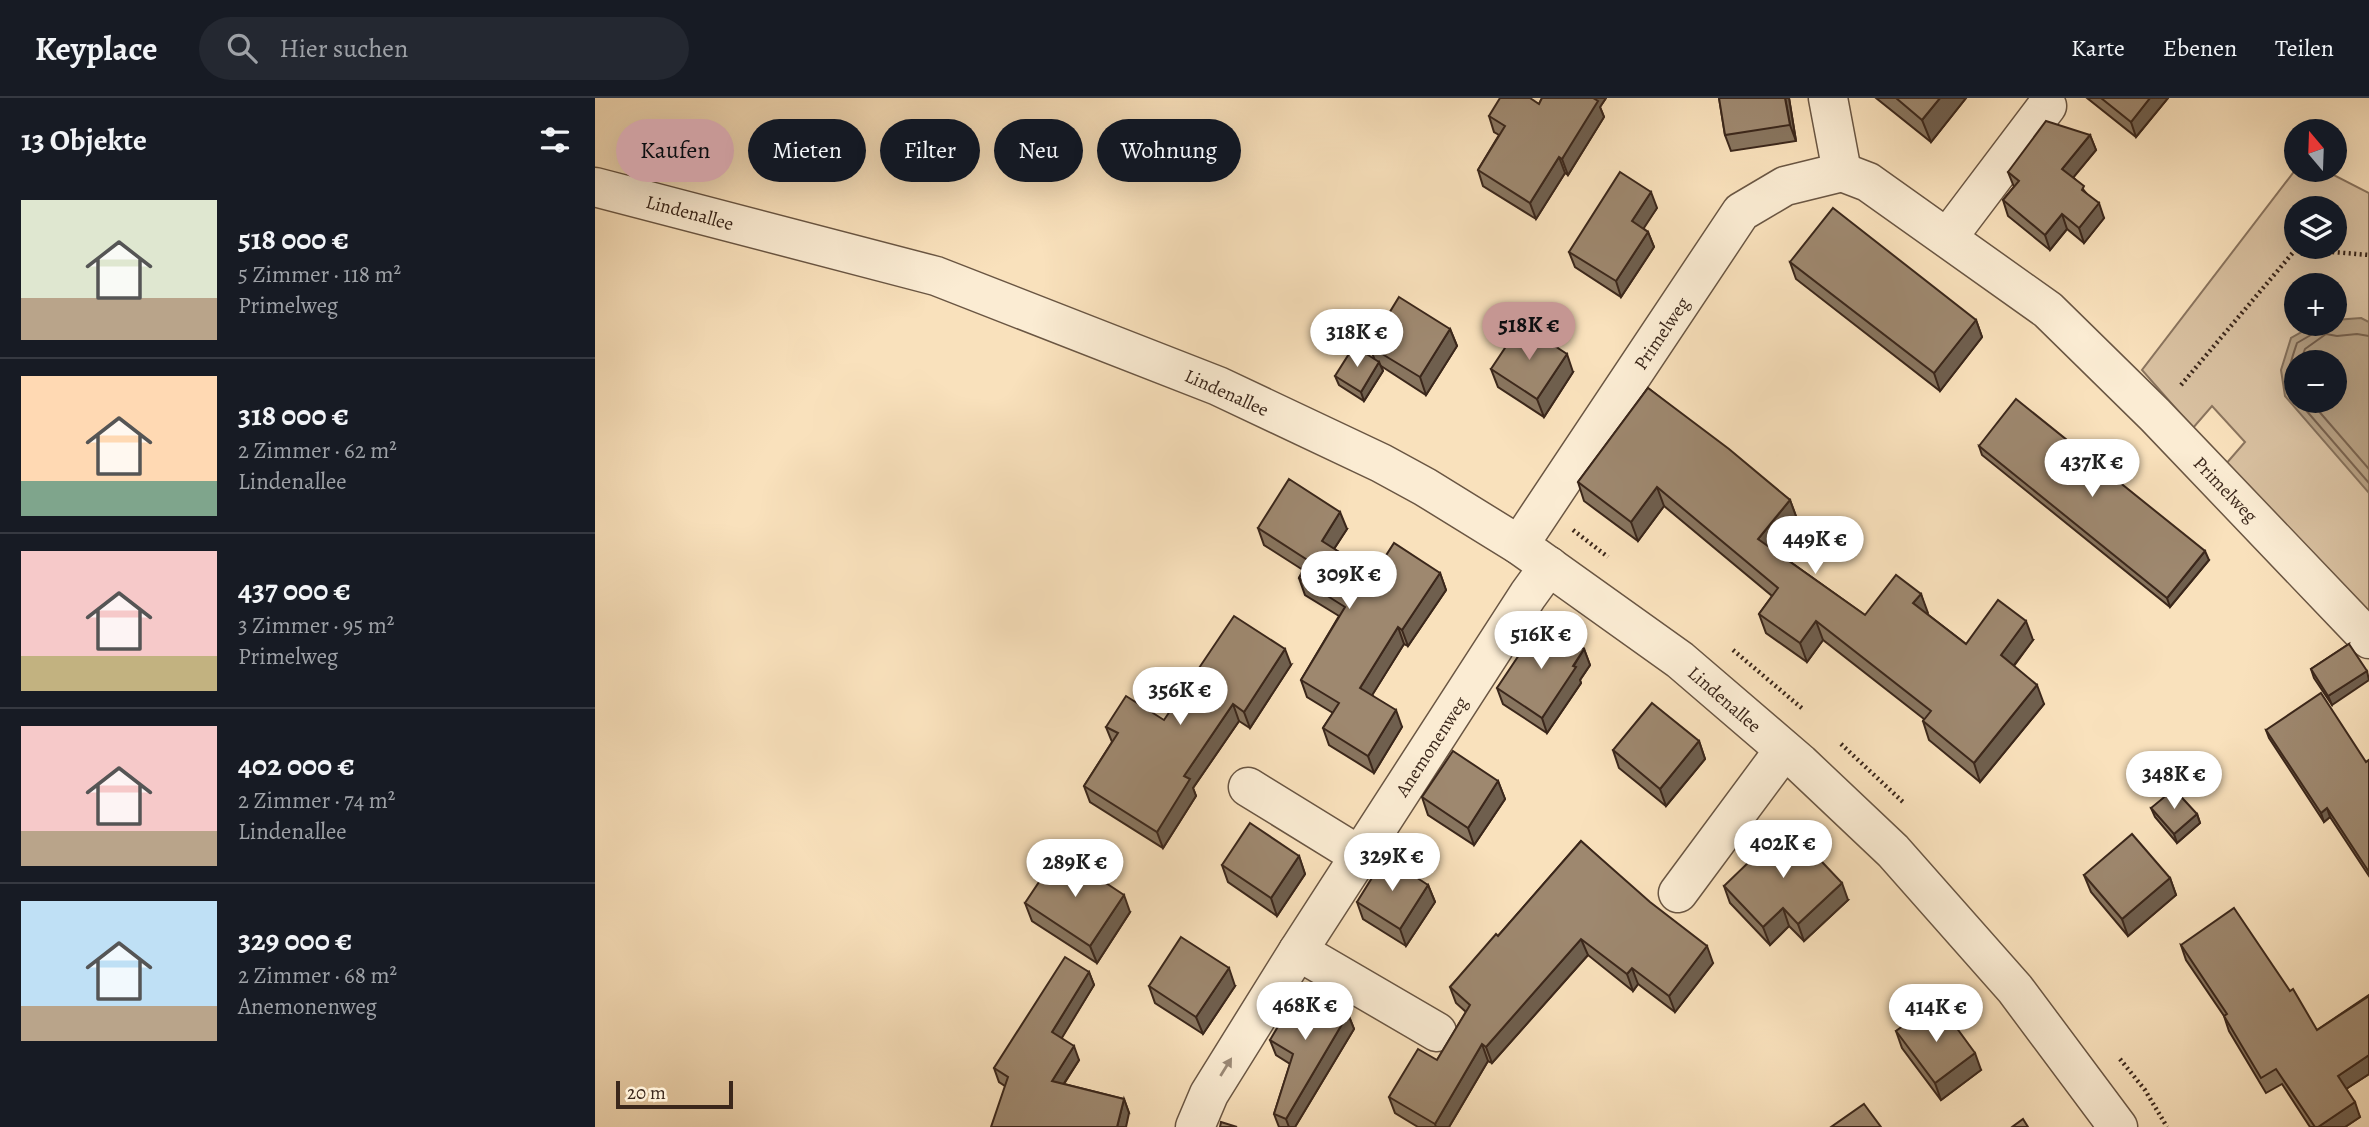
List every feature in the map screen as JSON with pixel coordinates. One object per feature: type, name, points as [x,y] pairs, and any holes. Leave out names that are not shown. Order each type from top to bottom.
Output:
[{"type":"street","points":[[1828,98],[1842,172]]},
{"type":"street","points":[[1948,237],[2047,106]]},
{"type":"street","name":"Primelweg","points":[[1534,556],[1741,212],[1784,186],[1842,172],[1868,181],[2048,310],[2155,415],[2369,639]]},
{"type":"street","name":"Lindenallee","points":[[595,187],[949,281],[1218,386],[1381,463],[1425,487],[1534,556],[1679,660],[1784,750],[1902,861],[2015,989],[2118,1127]]},
{"type":"street","name":"Anemonenweg","points":[[1195,1127],[1209,1094],[1298,951],[1520,606],[1534,556]]},
{"type":"street","points":[[1678,894],[1784,750]]},
{"type":"street","points":[[1248,787],[1360,856]]},
{"type":"street","points":[[1298,951],[1437,1032]]},
{"type":"path","points":[[2155,415],[2296,249],[2369,255]]},
{"type":"shaded area","points":[[2286,182],[2347,182],[2369,193],[2369,623],[2225,465],[2245,442],[2212,406],[2193,428],[2142,370]]},
{"type":"water","points":[[2361,318],[2369,322],[2369,493],[2300,413],[2347,413],[2347,350],[2287,350],[2291,338],[2347,336],[2347,319]]},
{"type":"water","points":[[2284,360],[2284,390],[2281,370]]},
{"type":"building","points":[[1500,98],[1530,98],[1539,104],[1542,98],[1593,98],[1598,101],[1562,159],[1559,157],[1530,203],[1478,170],[1505,126],[1489,116]]},
{"type":"building","points":[[1719,98],[1785,98],[1790,125],[1725,135]]},
{"type":"building","points":[[1896,98],[1940,98],[1922,120]]},
{"type":"building","points":[[2101,98],[2150,98],[2131,122]]},
{"type":"building","points":[[2046,121],[2090,135],[2062,169],[2084,186],[2082,190],[2099,203],[2079,228],[2062,214],[2045,235],[2003,200],[2019,181],[2008,172]]},
{"type":"building","points":[[1620,172],[1651,192],[1632,221],[1648,232],[1616,281],[1569,252]]},
{"type":"building","points":[[1833,208],[1976,320],[1934,373],[1790,262]]},
{"type":"building","points":[[1399,297],[1450,329],[1420,377],[1369,346]]},
{"type":"building","points":[[1521,324],[1567,354],[1537,399],[1491,369]]},
{"type":"building","points":[[1354,346],[1379,362],[1361,392],[1335,376]]},
{"type":"building","points":[[1648,388],[1729,449],[1790,500],[1758,539],[1865,615],[1896,575],[1921,594],[1913,603],[1966,644],[1998,600],[2026,621],[2001,655],[2037,685],[1974,763],[1923,721],[1931,711],[1816,621],[1800,643],[1759,614],[1778,588],[1657,487],[1631,522],[1578,482]]},
{"type":"building","points":[[2016,399],[2205,551],[2167,598],[1979,446]]},
{"type":"building","points":[[1289,479],[1340,512],[1322,541],[1374,574],[1394,543],[1440,573],[1402,630],[1398,627],[1360,688],[1396,710],[1368,756],[1323,728],[1339,703],[1301,680],[1345,607],[1299,578],[1309,561],[1258,528]]},
{"type":"building","points":[[1234,616],[1285,649],[1244,712],[1233,704],[1184,776],[1190,779],[1157,832],[1084,786],[1118,733],[1106,727],[1126,696],[1164,720]]},
{"type":"building","points":[[1549,626],[1584,649],[1573,666],[1576,667],[1542,718],[1497,688],[1531,637],[1538,642]]},
{"type":"building","points":[[2349,644],[2367,671],[2328,696],[2311,669]]},
{"type":"building","points":[[2321,693],[2366,762],[2369,760],[2369,872],[2327,808],[2321,813],[2266,730]]},
{"type":"building","points":[[1652,703],[1699,741],[1660,789],[1613,750]]},
{"type":"building","points":[[1453,751],[1498,781],[1468,828],[1422,797]]},
{"type":"building","points":[[2174,789],[2197,814],[2174,834],[2151,808]]},
{"type":"building","points":[[1250,823],[1299,856],[1271,898],[1222,865]]},
{"type":"building","points":[[1787,825],[1842,883],[1798,924],[1783,908],[1763,927],[1724,886]]},
{"type":"building","points":[[2132,834],[2170,878],[2122,919],[2084,875]]},
{"type":"building","points":[[1581,841],[1650,902],[1707,946],[1669,996],[1632,968],[1627,974],[1581,939],[1486,1047],[1482,1044],[1435,1124],[1389,1097],[1418,1049],[1437,1060],[1470,1005],[1450,987]]},
{"type":"building","points":[[1059,852],[1124,895],[1090,946],[1025,903]]},
{"type":"building","points":[[1385,857],[1428,885],[1400,929],[1357,902]]},
{"type":"building","points":[[2234,908],[2290,991],[2293,989],[2317,1030],[2369,996],[2369,1055],[2338,1076],[2355,1102],[2318,1127],[2315,1127],[2276,1069],[2261,1078],[2224,1016],[2227,1014],[2181,945]]},
{"type":"building","points":[[1181,937],[1229,968],[1196,1017],[1149,986]]},
{"type":"building","points":[[1065,957],[1089,972],[1052,1032],[1074,1046],[1052,1081],[1124,1099],[1117,1127],[991,1127],[1008,1077],[994,1068]]},
{"type":"building","points":[[1302,986],[1348,1014],[1286,1119],[1274,1114],[1293,1054],[1270,1040]]},
{"type":"building","points":[[1923,1011],[1932,1022],[1945,1012],[1975,1053],[1935,1083],[1896,1031]]},
{"type":"building","points":[[1864,1104],[1881,1127],[1831,1127]]},
{"type":"building","points":[[2023,1119],[2028,1127],[2012,1127]]},
{"type":"building","points":[[1221,1122],[1237,1127],[1220,1127]]}]
